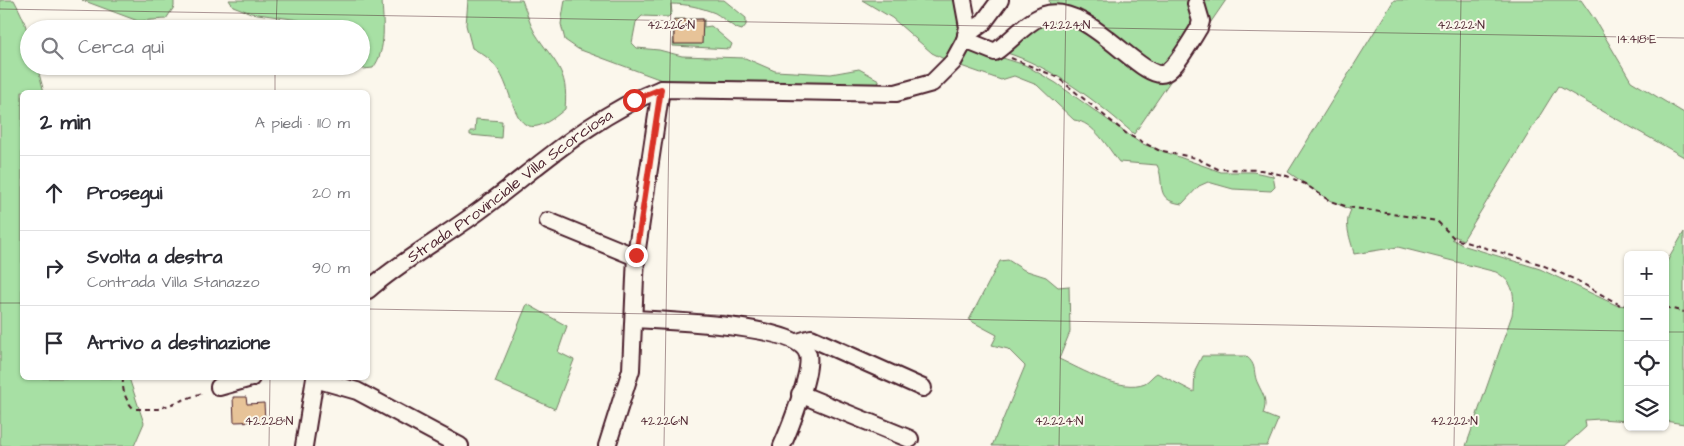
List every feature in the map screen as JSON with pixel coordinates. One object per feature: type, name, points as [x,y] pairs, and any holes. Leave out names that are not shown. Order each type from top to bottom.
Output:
[{"type":"street","points":[[963,0],[968,27],[965,37]]},
{"type":"street","points":[[965,37],[984,23],[1000,0]]},
{"type":"street","points":[[965,37],[995,52],[1035,20],[1056,13],[1078,18],[1131,55],[1151,74],[1165,73],[1199,28],[1201,21],[1196,4]]},
{"type":"street","name":"Strada Provinciale Villa Scorciosa","points":[[370,289],[477,213],[605,117],[634,100],[661,89],[896,93],[932,83],[953,62],[965,37]]},
{"type":"street","points":[[607,446],[631,370],[636,257],[661,89]]},
{"type":"street","points":[[548,221],[636,257]]},
{"type":"street","points":[[634,319],[705,324],[776,333],[798,342],[805,348],[808,356],[800,394],[782,446]]},
{"type":"street","points":[[798,342],[811,338],[923,388]]},
{"type":"street","points":[[219,387],[244,380]]},
{"type":"street","points":[[304,446],[315,380]]},
{"type":"street","points":[[321,380],[357,391],[460,446]]},
{"type":"street","points":[[800,394],[910,439]]},
{"type":"path","points":[[995,52],[1057,76],[1127,134],[1158,150],[1196,158],[1218,169],[1261,170],[1287,176],[1305,184],[1330,201],[1348,207],[1437,221],[1456,239],[1540,264],[1578,281],[1620,305],[1624,305]]},
{"type":"path","points":[[1669,308],[1684,312]]},
{"type":"path","points":[[123,380],[124,392],[128,402],[134,409],[158,409],[219,387]]},
{"type":"green space","points":[[0,0],[14,0],[23,20],[20,20],[20,75],[39,75],[43,90],[20,90],[20,380],[130,380],[144,423],[134,446],[0,446]]},
{"type":"green space","points":[[82,0],[174,0],[174,7],[166,19],[135,20]]},
{"type":"green space","points":[[229,0],[382,0],[383,36],[380,53],[373,68],[370,68],[370,20],[299,20],[251,13],[233,6]]},
{"type":"green space","points":[[468,0],[522,0],[533,29],[559,67],[565,84],[565,109],[547,122],[534,126],[525,124],[518,116],[503,79],[494,64],[472,48],[466,25]]},
{"type":"green space","points":[[565,0],[724,0],[746,18],[746,25],[742,30],[715,13],[688,5],[671,4],[672,13],[668,17],[642,16],[636,22],[632,43],[637,48],[659,50],[682,56],[745,58],[775,71],[831,74],[859,69],[879,80],[879,82],[876,85],[667,82],[578,49],[565,40],[561,24]]},
{"type":"green space","points":[[862,0],[957,0],[958,31],[954,45],[946,60],[932,53],[892,18]]},
{"type":"green space","points":[[1049,0],[1226,0],[1134,134],[1105,109],[1073,86],[1040,66],[1004,52],[1030,31],[1053,22]]},
{"type":"green space","points":[[1394,0],[1581,0],[1631,81],[1684,113],[1684,157],[1558,86],[1463,240],[1454,236],[1452,239],[1462,245],[1540,269],[1616,305],[1624,306],[1624,421],[1585,420],[1586,427],[1565,446],[1466,446],[1512,315],[1513,296],[1510,285],[1496,272],[1398,247],[1354,254],[1348,227],[1351,210],[1329,200],[1288,172]]},
{"type":"green space","points":[[674,19],[704,19],[704,27],[711,26],[732,44],[730,49],[673,46]]},
{"type":"green space","points":[[968,47],[1025,65],[1056,83],[1140,143],[1221,172],[1253,172],[1273,176],[1275,187],[1271,191],[1233,189],[1208,182],[1199,186],[1182,204],[1173,202],[1164,195],[1157,165],[1119,162],[1094,130],[1088,125],[1074,120],[1037,85],[1014,76],[1001,80],[961,66],[955,70]]},
{"type":"green space","points":[[476,119],[502,121],[501,138],[470,135],[470,131],[475,131]]},
{"type":"green space","points":[[1684,232],[1684,424],[1669,422],[1669,258]]},
{"type":"green space","points":[[1008,260],[1024,270],[1046,277],[1058,287],[1069,286],[1070,332],[1059,359],[1090,374],[1125,385],[1135,385],[1145,383],[1157,373],[1194,392],[1195,370],[1202,356],[1246,356],[1252,363],[1256,380],[1264,398],[1263,414],[1278,420],[1267,446],[992,446],[1025,366],[1008,349],[992,345],[997,335],[969,320],[1000,261]]},
{"type":"green space","points":[[527,304],[567,326],[558,352],[574,360],[555,409],[495,382]]},
{"type":"building","points":[[703,19],[702,44],[674,44],[674,20]]},
{"type":"building","points":[[233,397],[246,397],[247,404],[264,403],[265,421],[234,422]]},
{"type":"route","points":[[634,100],[661,89],[636,255]]}]
